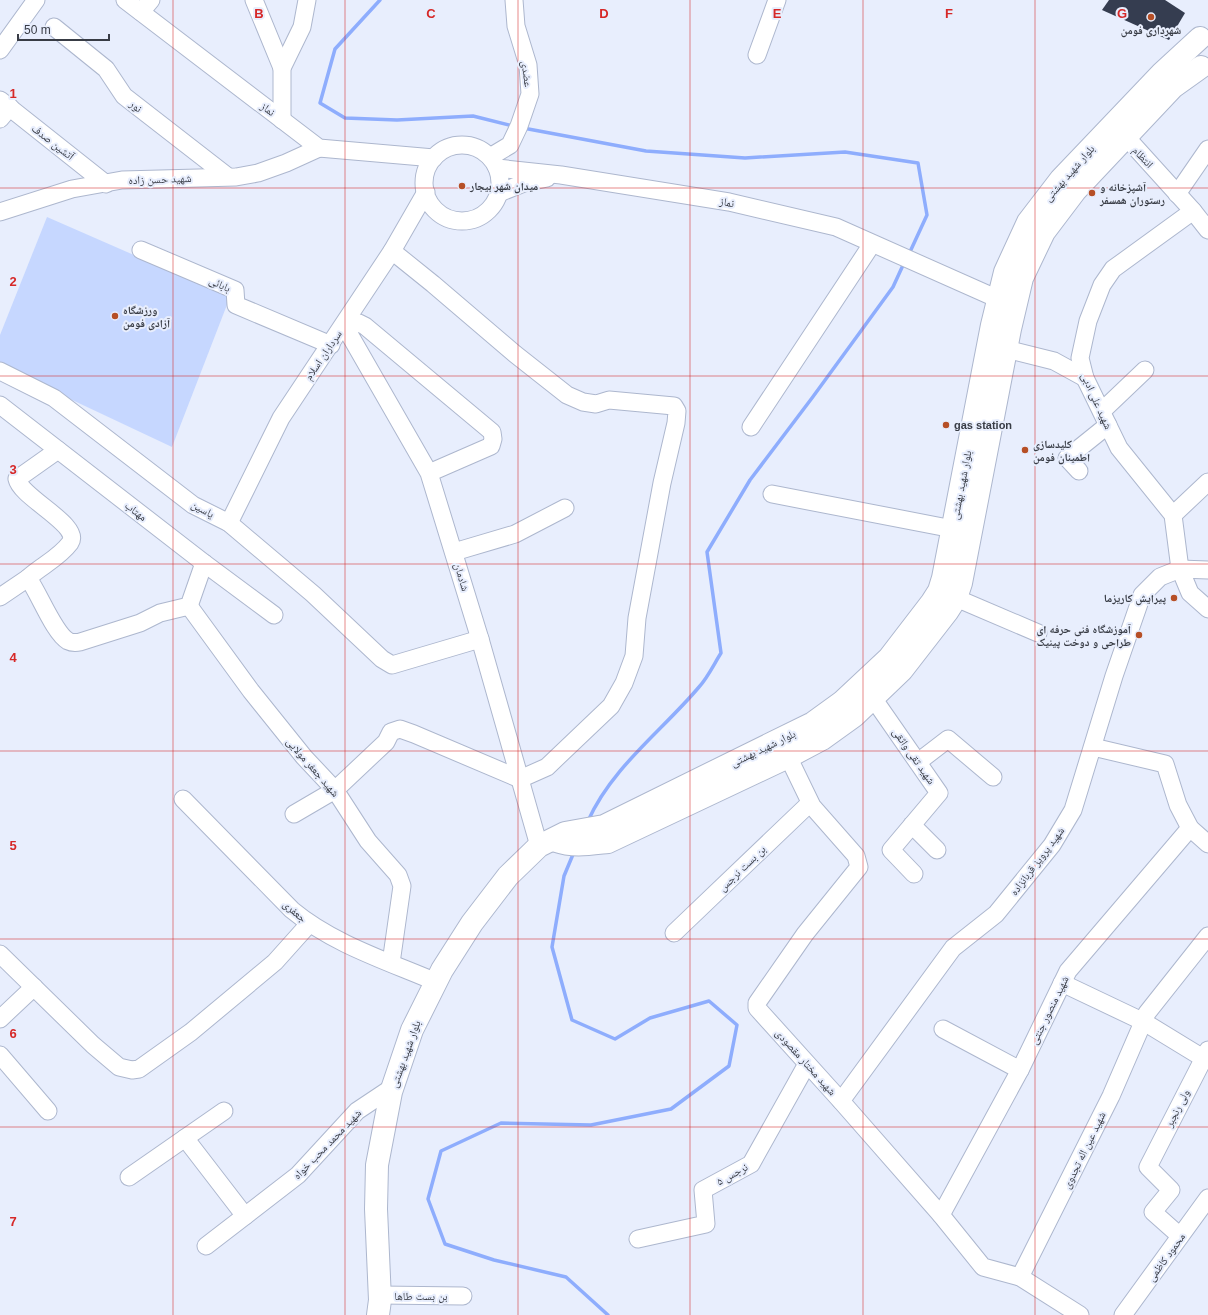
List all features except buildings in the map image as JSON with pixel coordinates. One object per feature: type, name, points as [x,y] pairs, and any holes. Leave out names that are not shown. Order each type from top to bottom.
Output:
[{"type":"main road","points":[[1204,34],[1198,48],[1204,73]]},
{"type":"main road","name":"بلوار شهید بهشتی","points":[[784,748],[813,723],[842,702],[889,658],[939,591],[953,528],[1006,349],[1022,278],[1044,232],[1075,191],[1126,137],[1204,34]]},
{"type":"main road","name":"بلوار شهید بهشتی","points":[[379,1305],[376,1209],[377,1165],[393,1087],[412,1030],[436,982],[472,924],[508,876],[556,841],[606,834],[784,748],[822,739],[854,716],[902,670],[948,612],[956,598],[961,583],[976,454],[998,299],[1005,272],[1028,222],[1061,179],[1168,80],[1204,73]]},
{"type":"street","points":[[0,50],[36,0]]},
{"type":"street","name":"نماز","points":[[125,0],[146,6],[282,120],[319,148]]},
{"type":"street","points":[[254,0],[282,68],[282,120]]},
{"type":"street","points":[[282,68],[302,27],[307,0]]},
{"type":"street","name":"عضدی","points":[[494,163],[510,145],[519,126],[530,94],[528,65],[516,26],[514,0]]},
{"type":"street","points":[[757,55],[777,0]]},
{"type":"street","name":"نور","points":[[54,27],[106,69],[124,96],[227,176]]},
{"type":"street","name":"آتشین صدف","points":[[3,109],[106,184]]},
{"type":"street","name":"انتظام","points":[[1126,137],[1193,211],[1208,230]]},
{"type":"street","points":[[456,146],[468,146],[480,150],[494,163],[500,180],[499,193],[494,204],[485,214],[474,219],[462,221],[449,219],[439,213],[430,204],[426,192],[425,180],[427,168],[434,158],[444,150],[456,146]]},
{"type":"street","points":[[319,148],[434,158]]},
{"type":"street","name":"شهید حسن زاده","points":[[0,212],[72,189],[122,180],[227,176],[258,173],[319,148]]},
{"type":"street","points":[[1177,194],[1208,149]]},
{"type":"street","name":"نماز","points":[[494,163],[729,202],[836,227],[998,299]]},
{"type":"street","points":[[499,193],[524,183],[561,175]]},
{"type":"street","name":"سرداران اسلام","points":[[229,522],[281,418],[392,251],[426,192]]},
{"type":"street","name":"شهید علی ادبی","points":[[1173,515],[1119,448],[1085,378],[1080,358],[1088,321],[1102,285],[1113,268],[1193,211]]},
{"type":"street","points":[[751,427],[872,244]]},
{"type":"street","name":"بابائی","points":[[142,250],[235,290],[236,305],[331,344]]},
{"type":"street","points":[[294,814],[335,790],[386,742],[391,732],[400,729],[520,779],[546,767],[611,706],[624,683],[634,656],[637,618],[662,483],[672,445],[677,411],[674,406],[609,400],[596,404],[583,402],[567,395],[515,354],[392,251]]},
{"type":"street","points":[[344,325],[359,323],[365,326],[492,432],[493,439],[490,446],[429,473]]},
{"type":"street","name":"شادمان","points":[[344,325],[429,473],[480,639],[520,779],[556,841]]},
{"type":"street","points":[[1006,349],[1054,361],[1085,378]]},
{"type":"street","points":[[1079,471],[1066,458],[1105,418],[1145,370]]},
{"type":"street","name":"یاسین","points":[[0,371],[54,398],[193,505],[229,522],[313,594],[382,659],[392,665],[480,639]]},
{"type":"street","name":"مهتاب","points":[[0,405],[204,563],[274,615]]},
{"type":"street","points":[[0,597],[54,559],[71,542],[73,535],[71,530],[52,513],[31,498],[18,484],[17,478],[58,450]]},
{"type":"street","points":[[1208,482],[1173,515],[1180,569],[1190,594],[1208,609]]},
{"type":"street","points":[[772,494],[953,528]]},
{"type":"street","points":[[454,552],[515,534],[565,508]]},
{"type":"street","points":[[28,578],[42,600],[56,629],[67,641],[73,643],[140,623],[160,613],[189,606],[204,563]]},
{"type":"street","points":[[1180,569],[1208,570]]},
{"type":"street","name":"شهید پرویز قربانزاده","points":[[841,1101],[953,948],[996,914],[1052,845],[1073,810],[1114,676],[1142,595],[1160,577],[1180,569]]},
{"type":"street","points":[[956,598],[1038,633]]},
{"type":"street","name":"شهید جعفر مولایی","points":[[189,606],[251,691],[304,757],[335,790],[368,841],[398,875],[402,886],[391,963]]},
{"type":"street","name":"شهید تقی واثقی","points":[[873,698],[939,793],[891,850],[914,874]]},
{"type":"street","points":[[918,762],[948,739],[993,777]]},
{"type":"street","points":[[1093,747],[1165,764],[1178,805],[1190,828],[1208,844]]},
{"type":"street","name":"شهید مختار مقصودی","points":[[784,748],[810,803],[856,856],[859,866],[805,934],[757,1003],[758,1008],[941,1215],[983,1267],[1020,1277],[1080,1315]]},
{"type":"street","name":"جعفری","points":[[183,799],[292,910],[309,924],[326,935],[436,982]]},
{"type":"street","name":"بن بست نرجس","points":[[674,933],[810,803]]},
{"type":"street","points":[[912,825],[937,850]]},
{"type":"street","name":"شهید منصور جنتی","points":[[941,1215],[1020,1070],[1068,971],[1190,828]]},
{"type":"street","points":[[0,954],[93,1045],[119,1067],[132,1070],[140,1069],[191,1032],[275,962],[309,924]]},
{"type":"street","name":"شهید عین اله تجدوی","points":[[1020,1277],[1112,1096],[1147,1013],[1208,936]]},
{"type":"street","points":[[1062,983],[1144,1022],[1205,1054]]},
{"type":"street","points":[[0,1019],[34,987]]},
{"type":"street","points":[[943,1029],[1020,1070]]},
{"type":"street","name":"ولی رنجبر","points":[[1180,1236],[1152,1212],[1171,1190],[1148,1167],[1205,1054]]},
{"type":"street","points":[[0,1055],[48,1111]]},
{"type":"street","name":"نرجس ۵","points":[[638,1239],[706,1224],[703,1190],[751,1164],[807,1064]]},
{"type":"street","name":"شهید محمد محب خواه","points":[[206,1246],[298,1175],[356,1111],[393,1087]]},
{"type":"street","points":[[130,1177],[224,1111]]},
{"type":"street","points":[[185,1138],[245,1216]]},
{"type":"street","name":"محمود کاظمی","points":[[1123,1315],[1208,1198]]},
{"type":"street","name":"بن بست طاها","points":[[379,1305],[463,1296]]},
{"type":"shaded area","name":"ورزشگاه آزادی فومن","points":[[47,217],[230,297],[172,447],[0,366],[0,335]]},
{"type":"waterway","points":[[380,0],[335,49],[320,103],[345,118],[397,120],[473,116],[513,126]]},
{"type":"waterway","points":[[523,128],[646,151],[745,158],[845,152],[918,163],[927,215],[909,254]]},
{"type":"waterway","points":[[588,821],[610,783],[624,766],[699,687],[721,653],[707,552],[750,480],[893,287],[904,263]]},
{"type":"waterway","points":[[574,852],[564,876],[552,947],[572,1020],[615,1039],[650,1018],[709,1001],[737,1025],[729,1066],[671,1109],[591,1125],[501,1123],[441,1151],[428,1199],[445,1244],[494,1260],[566,1277],[608,1315]]},
{"type":"place","name":"شهرداری فومن","points":[[1151,17]]},
{"type":"place","name":"میدان شهر بیجار","points":[[462,186]]},
{"type":"place","name":"آشپزخانه و رستوران همسفر","points":[[1092,193]]},
{"type":"place","name":"ورزشگاه آزادی فومن","points":[[115,316]]},
{"type":"place","name":"gas station","points":[[946,425]]},
{"type":"place","name":"کلیدسازی اطمینان فومن","points":[[1025,450]]},
{"type":"place","name":"پیرایش کاریزما","points":[[1174,598]]},
{"type":"place","name":"آموزشگاه فنی حرفه ای طراحی و دوخت پینیک","points":[[1139,635]]}]
